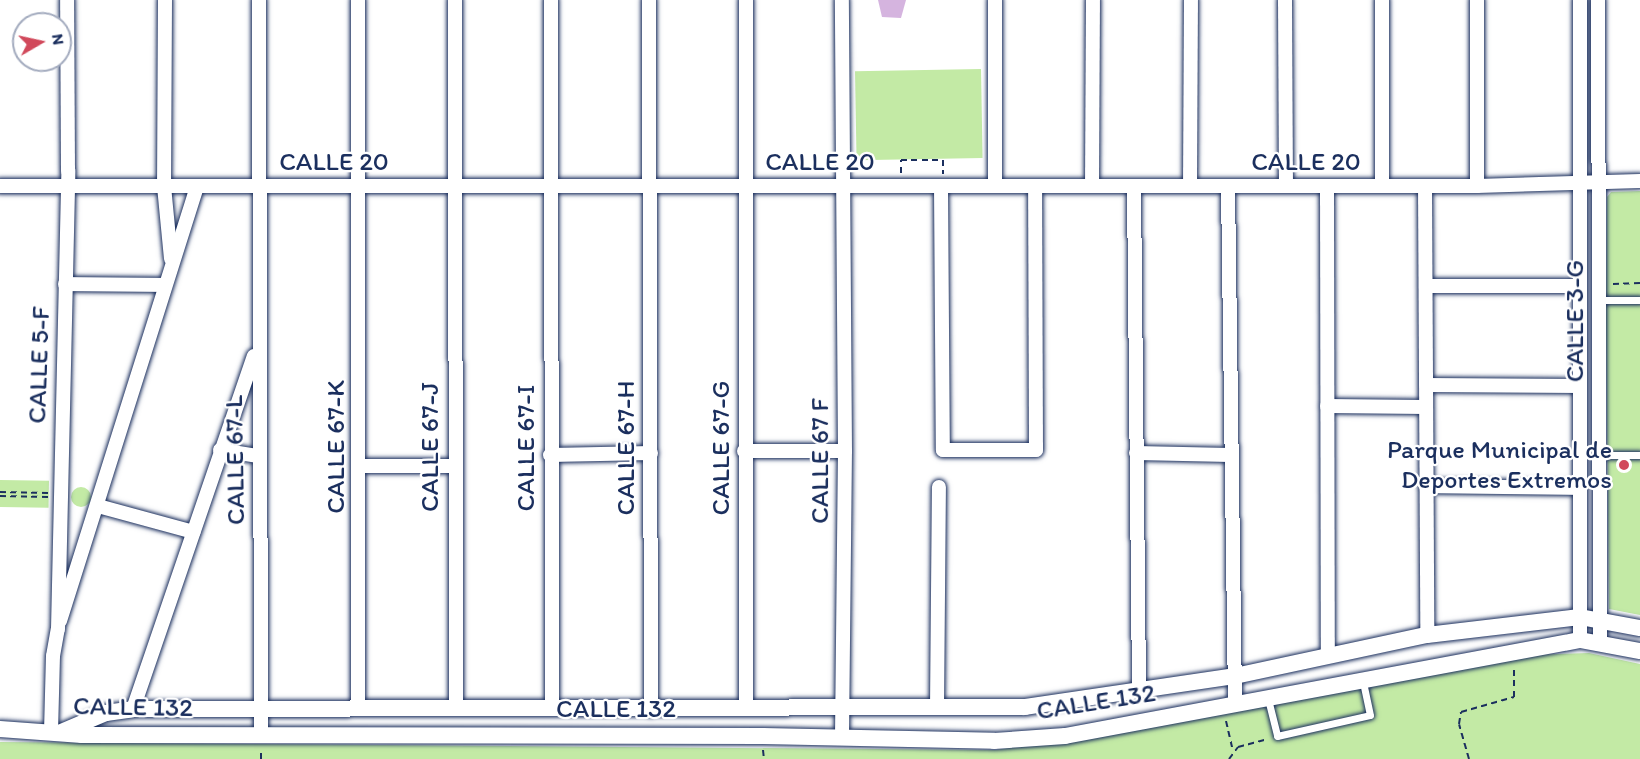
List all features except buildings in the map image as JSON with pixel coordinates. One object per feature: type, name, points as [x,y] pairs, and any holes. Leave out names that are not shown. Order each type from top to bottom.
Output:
[{"type":"street","name":"CALLE 5-F","points":[[55,732],[53,656],[58,629],[68,187],[67,0]]},
{"type":"street","points":[[165,0],[164,186],[171,264]]},
{"type":"street","name":"CALLE 67-L","points":[[259,0],[257,345],[261,739]]},
{"type":"street","name":"CALLE 67-K","points":[[358,0],[360,466],[358,708]]},
{"type":"street","name":"CALLE 67-J","points":[[455,0],[456,707]]},
{"type":"street","name":"CALLE 67-I","points":[[551,0],[552,709]]},
{"type":"street","name":"CALLE 67-H","points":[[649,0],[647,186],[651,453],[651,710]]},
{"type":"street","name":"CALLE 67-G","points":[[746,0],[744,452],[746,709]]},
{"type":"street","name":"CALLE 67 F","points":[[842,736],[845,451],[843,0]]},
{"type":"street","points":[[995,0],[995,186]]},
{"type":"street","points":[[1092,186],[1093,0]]},
{"type":"street","points":[[1190,186],[1191,0]]},
{"type":"street","points":[[1285,0],[1286,186]]},
{"type":"street","points":[[1382,0],[1382,186]]},
{"type":"street","points":[[1477,0],[1477,186]]},
{"type":"street","points":[[1580,0],[1580,640]]},
{"type":"street","name":"CALLE 3-G","points":[[1598,0],[1600,642]]},
{"type":"street","name":"CALLE 20","points":[[0,186],[843,186],[942,181],[995,186],[1477,186],[1640,182]]},
{"type":"street","points":[[942,181],[943,450],[1036,450],[1035,186]]},
{"type":"street","points":[[58,629],[98,506],[164,285],[197,186]]},
{"type":"street","points":[[1134,186],[1139,691]]},
{"type":"street","points":[[1228,186],[1230,455],[1235,676],[1229,704]]},
{"type":"street","points":[[1327,186],[1328,656]]},
{"type":"street","points":[[1425,186],[1427,635]]},
{"type":"street","points":[[65,284],[164,285]]},
{"type":"street","points":[[1426,286],[1580,286]]},
{"type":"street","points":[[133,709],[257,345]]},
{"type":"street","points":[[1426,385],[1580,386]]},
{"type":"street","points":[[1328,406],[1426,407]]},
{"type":"street","points":[[220,450],[258,456]]},
{"type":"street","points":[[744,452],[845,451]]},
{"type":"street","points":[[550,455],[651,453]]},
{"type":"street","points":[[1136,453],[1230,455]]},
{"type":"street","points":[[360,466],[454,466]]},
{"type":"street","points":[[1426,486],[1580,488]]},
{"type":"street","points":[[937,708],[939,487]]},
{"type":"street","points":[[98,506],[194,532]]},
{"type":"street","name":"CALLE 132","points":[[55,732],[106,713],[133,709],[456,707],[651,710],[842,706],[937,708],[1025,706],[1235,676],[1427,635],[1580,616],[1640,628]]},
{"type":"street","name":"CALLE 132","points":[[55,732],[261,739],[842,736],[994,741],[1065,736],[1268,696],[1580,640],[1640,651]]},
{"type":"street","points":[[0,729],[55,732]]},
{"type":"lane","points":[[1599,300],[1640,300]]},
{"type":"lane","points":[[1599,455],[1640,455]]},
{"type":"lane","points":[[1268,696],[1276,736],[1371,715],[1363,679]]},
{"type":"path","points":[[901,176],[901,160],[943,160],[942,181]]},
{"type":"path","points":[[1610,284],[1640,283]]},
{"type":"path","points":[[0,494],[50,495]]},
{"type":"path","points":[[1469,759],[1459,724],[1461,712],[1514,697],[1514,663]]},
{"type":"path","points":[[1229,704],[1233,751],[1229,759]]},
{"type":"path","points":[[1233,751],[1276,736]]},
{"type":"path","points":[[261,739],[261,759]]},
{"type":"path","points":[[763,751],[764,759]]},
{"type":"green space","points":[[981,69],[983,158],[857,160],[855,71]]},
{"type":"green space","name":"Parque Municipal de Deportes Extremos","points":[[1640,191],[1640,615],[1609,609],[1606,320],[1607,197],[1611,192]]},
{"type":"green space","points":[[0,480],[49,481],[49,508],[0,507]]},
{"type":"green space","points":[[81,487],[88,490],[91,497],[88,504],[81,507],[74,504],[71,497],[74,490]]},
{"type":"green space","points":[[1589,653],[1640,664],[1640,759],[0,759],[0,742],[996,750],[1525,655]]},
{"type":"place","name":"Parque Municipal de Deportes Extremos","points":[[1624,465]]}]
